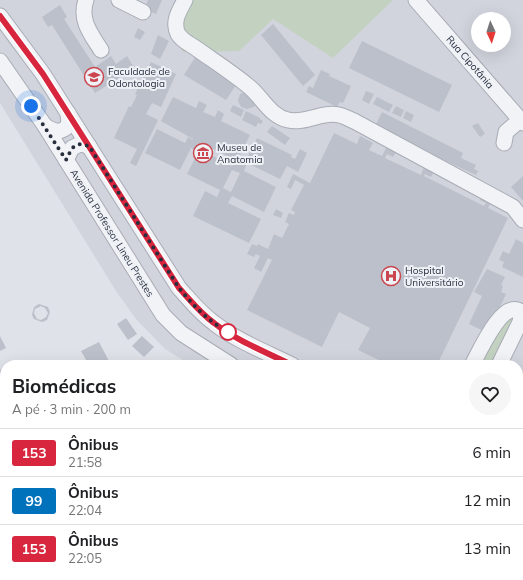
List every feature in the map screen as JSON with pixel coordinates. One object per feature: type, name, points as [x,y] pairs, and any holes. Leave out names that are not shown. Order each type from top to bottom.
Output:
[{"type":"street","points":[[86,0],[83,11],[85,23],[101,50]]},
{"type":"street","points":[[119,0],[140,7]]},
{"type":"street","points":[[185,0],[177,16],[175,27],[184,41],[195,47],[249,86],[277,116],[289,120],[301,121],[326,115],[339,115],[354,121],[513,207],[523,220]]},
{"type":"street","name":"Rua Cipotânia","points":[[416,0],[522,121]]},
{"type":"street","points":[[0,16],[43,74],[179,288],[197,309],[224,330],[282,360]]},
{"type":"street","name":"Avenida Professor Lineu Prestes","points":[[0,61],[45,126],[163,315],[182,333],[223,360]]},
{"type":"street","points":[[45,126],[55,132],[62,131],[69,125],[68,113]]},
{"type":"street","points":[[504,143],[506,132],[522,121]]},
{"type":"street","points":[[66,160],[72,148],[80,144],[89,146]]},
{"type":"street","points":[[475,360],[489,334],[503,314],[509,310],[516,309],[521,317],[520,322],[501,360]]},
{"type":"shaded area","points":[[0,0],[523,0],[523,360],[183,360],[165,349],[136,319],[116,291],[0,103]]},
{"type":"green space","points":[[189,0],[393,0],[333,58],[273,19],[239,51],[183,52],[171,32]]},
{"type":"green space","points":[[512,318],[514,321],[494,360],[483,360],[502,319]]},
{"type":"building","points":[[148,0],[162,0],[156,14],[144,9]]},
{"type":"building","points":[[60,5],[67,17],[64,19],[95,67],[111,56],[116,64],[127,56],[133,66],[133,69],[95,93],[52,25],[48,27],[42,17]]},
{"type":"building","points":[[273,24],[315,75],[303,86],[261,35]]},
{"type":"building","points":[[138,28],[145,32],[140,40],[134,37]]},
{"type":"building","points":[[158,35],[169,41],[160,59],[151,54]]},
{"type":"building","points":[[362,41],[452,85],[439,112],[349,68]]},
{"type":"building","points":[[196,56],[238,82],[226,100],[184,75]]},
{"type":"building","points":[[151,62],[176,74],[161,107],[152,103],[146,114],[158,120],[136,166],[130,163],[137,149],[114,138],[129,106],[131,107],[137,95],[135,94]]},
{"type":"building","points":[[321,70],[330,74],[329,76],[351,86],[343,103],[340,102],[337,107],[306,92],[309,86],[313,88]]},
{"type":"building","points":[[247,91],[256,104],[254,107],[247,109],[241,107],[238,101],[240,94]]},
{"type":"building","points":[[366,91],[374,94],[369,104],[362,100]]},
{"type":"building","points":[[173,97],[196,108],[199,101],[207,105],[203,112],[215,117],[218,110],[224,114],[221,121],[250,135],[239,157],[246,160],[257,138],[292,155],[291,157],[295,159],[300,149],[307,153],[298,172],[287,166],[280,179],[247,163],[244,171],[276,187],[264,212],[232,196],[228,203],[261,219],[249,243],[193,216],[205,191],[217,197],[220,190],[187,174],[198,152],[191,148],[180,170],[145,153],[157,129],[185,143],[188,137],[193,140],[193,139],[161,121]],"holes":[[[204,144],[235,160],[232,166],[201,150]],[[232,170],[240,173],[231,192],[223,188]]]},
{"type":"building","points":[[377,97],[393,105],[389,112],[373,104]]},
{"type":"building","points":[[233,105],[244,110],[241,117],[230,111]]},
{"type":"building","points":[[396,106],[404,110],[401,117],[392,113]]},
{"type":"building","points":[[246,111],[260,118],[263,121],[261,124],[258,123],[256,127],[242,120]]},
{"type":"building","points":[[406,111],[414,115],[411,122],[403,118]]},
{"type":"building","points":[[382,112],[463,153],[461,158],[476,165],[474,169],[478,171],[476,175],[374,128]]},
{"type":"building","points":[[478,123],[485,134],[480,137],[472,126]]},
{"type":"building","points":[[272,126],[290,138],[285,145],[267,132]]},
{"type":"building","name":"Hospital Universitário","points":[[334,133],[357,144],[360,136],[373,143],[369,150],[382,156],[386,148],[396,152],[393,157],[387,154],[385,158],[421,175],[424,167],[434,171],[431,177],[425,174],[424,176],[484,206],[486,203],[480,200],[482,195],[492,200],[488,208],[508,218],[439,360],[379,360],[358,350],[370,328],[339,312],[322,347],[247,310],[272,260],[268,258],[261,272],[254,268],[260,256],[256,254],[254,257],[247,254],[252,244],[257,246],[258,244],[268,249],[274,234],[282,238],[289,224],[285,222],[289,213],[294,215],[295,212],[291,210],[304,185],[295,180],[291,189],[287,187],[293,174],[310,183]]},
{"type":"building","points":[[523,176],[523,201],[511,187]]},
{"type":"building","points":[[276,209],[283,213],[281,218],[273,215]]},
{"type":"building","points":[[516,239],[523,243],[523,277],[502,267],[504,262],[499,260],[503,251],[509,254]]},
{"type":"building","points":[[487,269],[505,277],[501,285],[503,286],[501,292],[506,294],[488,333],[469,324],[482,296],[474,292]]},
{"type":"building","points":[[39,304],[48,307],[50,312],[47,320],[42,322],[34,319],[32,315],[34,307]],"holes":[[[41,306],[45,308],[48,313],[46,317],[41,320],[37,319],[34,313],[35,309]]]},
{"type":"building","points":[[126,318],[137,334],[128,340],[117,324]]},
{"type":"building","points":[[0,336],[6,348],[0,351]]},
{"type":"building","points":[[142,336],[154,347],[144,357],[132,346]]},
{"type":"building","points":[[99,342],[108,360],[86,360],[81,351]]},
{"type":"bus line","name":"153","points":[[0,16],[43,74],[179,288],[197,309],[213,323],[255,347],[282,360]]},
{"type":"place","name":"Faculdade de Odontologia","points":[[94,77]]},
{"type":"place","name":"Museu de Anatomia","points":[[203,153]]},
{"type":"place","name":"Hospital Universitário","points":[[391,276]]},
{"type":"route","points":[[31,106],[66,160],[72,148],[80,144],[89,146],[179,288],[197,309],[213,323],[228,332]]}]
